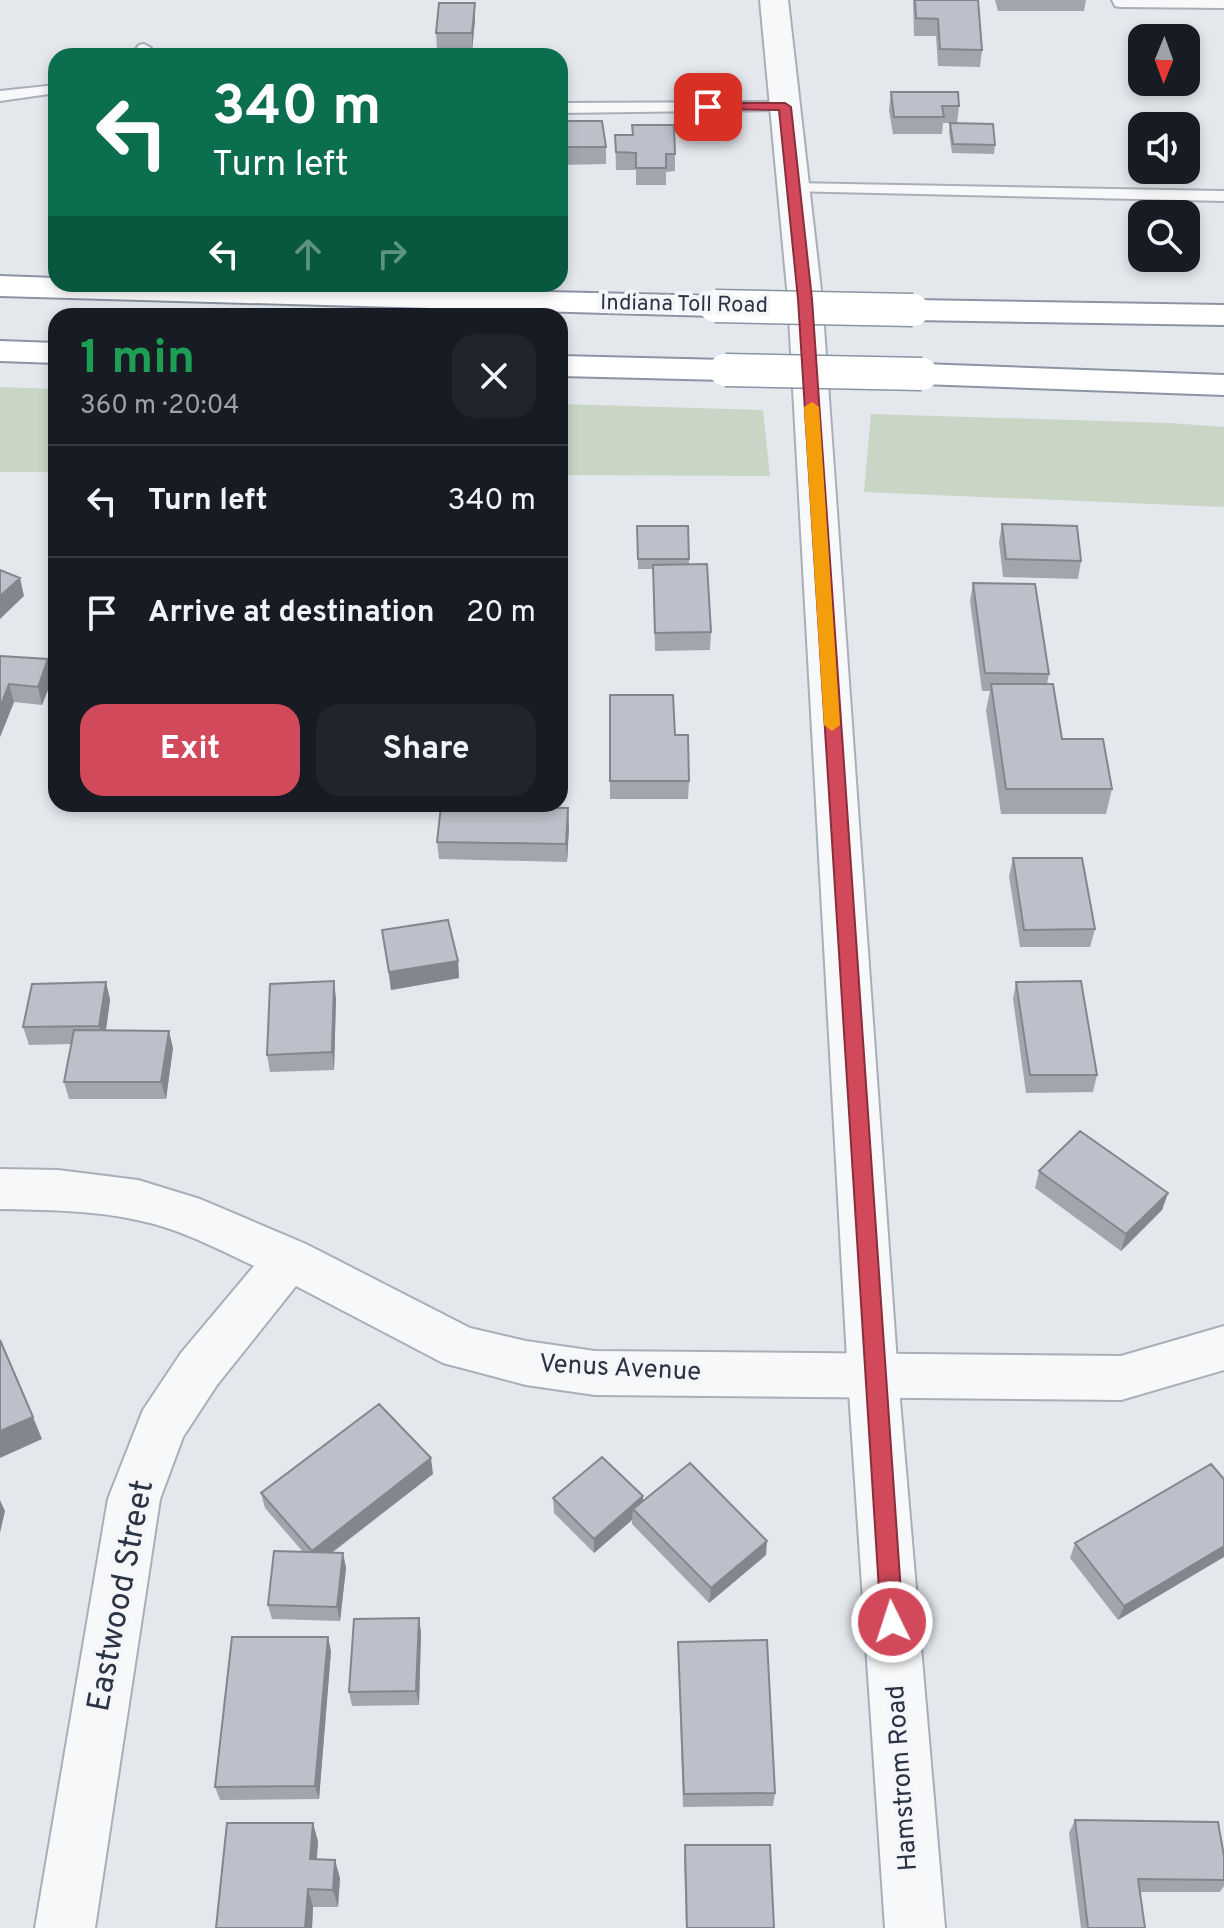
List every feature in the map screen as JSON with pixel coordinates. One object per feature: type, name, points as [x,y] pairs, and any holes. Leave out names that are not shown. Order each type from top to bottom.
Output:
[{"type":"highway","name":"Indiana Toll Road","points":[[0,286],[48,288]]},
{"type":"highway","name":"Indiana Toll Road","points":[[155,292],[1224,315]]},
{"type":"highway","points":[[0,351],[48,353]]},
{"type":"highway","points":[[568,366],[1224,385]]},
{"type":"street","name":"Hamstrom Road","points":[[774,0],[805,299],[873,1377],[915,1928]]},
{"type":"street","name":"Venus Avenue","points":[[0,1189],[58,1190],[138,1200],[200,1219],[289,1259],[461,1348],[526,1363],[595,1373],[1121,1378],[1224,1348]]},
{"type":"street","name":"Eastwood Street","points":[[65,1928],[134,1499],[161,1426],[199,1369],[289,1259]]},
{"type":"lane","points":[[1119,0],[1120,3],[1224,4]]},
{"type":"lane","points":[[0,96],[48,90]]},
{"type":"lane","points":[[568,108],[785,107]]},
{"type":"lane","points":[[793,188],[1224,196]]},
{"type":"green space","points":[[0,387],[48,389],[48,472],[0,472]]},
{"type":"green space","points":[[568,404],[763,410],[770,476],[568,475]]},
{"type":"green space","points":[[871,414],[1224,427],[1224,507],[864,492]]},
{"type":"building","points":[[915,0],[978,0],[982,50],[940,49],[938,19],[916,18]]},
{"type":"building","points":[[439,3],[475,3],[472,33],[436,33]]},
{"type":"building","points":[[891,92],[958,92],[959,106],[942,106],[944,117],[894,117]]},
{"type":"building","points":[[568,121],[602,121],[606,147],[568,147]]},
{"type":"building","points":[[950,123],[993,124],[995,145],[953,144]]},
{"type":"building","points":[[632,125],[674,125],[675,154],[666,154],[666,168],[636,168],[636,153],[616,152],[615,135],[633,135]]},
{"type":"building","points":[[1002,524],[1077,526],[1081,561],[1006,559]]},
{"type":"building","points":[[637,526],[688,526],[689,559],[638,559]]},
{"type":"building","points":[[707,564],[711,632],[655,633],[653,565]]},
{"type":"building","points":[[0,570],[20,578],[0,596]]},
{"type":"building","points":[[973,583],[1035,584],[1049,674],[985,673]]},
{"type":"building","points":[[0,656],[48,659],[38,687],[9,684],[0,707]]},
{"type":"building","points":[[991,684],[1053,684],[1062,739],[1103,739],[1112,789],[1006,789]]},
{"type":"building","points":[[610,695],[673,695],[675,735],[688,735],[689,781],[610,781]]},
{"type":"building","points":[[440,812],[568,812],[566,844],[437,842]]},
{"type":"building","points":[[1013,858],[1082,858],[1095,929],[1024,930]]},
{"type":"building","points":[[448,920],[458,961],[389,972],[382,930]]},
{"type":"building","points":[[334,981],[332,1052],[267,1055],[270,984]]},
{"type":"building","points":[[1081,981],[1097,1075],[1030,1075],[1016,982]]},
{"type":"building","points":[[106,982],[99,1026],[23,1027],[32,984]]},
{"type":"building","points":[[74,1030],[169,1031],[161,1082],[64,1082]]},
{"type":"building","points":[[1080,1131],[1168,1193],[1126,1234],[1039,1171]]},
{"type":"building","points":[[0,1340],[33,1417],[0,1431]]},
{"type":"building","points":[[379,1404],[431,1458],[312,1551],[261,1493]]},
{"type":"building","points":[[602,1457],[643,1496],[594,1539],[553,1498]]},
{"type":"building","points":[[690,1463],[767,1541],[711,1588],[633,1509]]},
{"type":"building","points":[[1211,1464],[1224,1479],[1224,1546],[1124,1606],[1075,1543]]},
{"type":"building","points":[[274,1551],[343,1553],[337,1607],[268,1605]]},
{"type":"building","points":[[419,1618],[416,1691],[349,1692],[354,1619]]},
{"type":"building","points":[[232,1637],[328,1637],[315,1786],[215,1787]]},
{"type":"building","points":[[767,1640],[775,1793],[684,1794],[678,1642]]},
{"type":"building","points":[[1075,1820],[1218,1822],[1224,1856],[1224,1880],[1138,1879],[1145,1928],[1088,1928]]},
{"type":"building","points":[[227,1823],[313,1823],[310,1859],[335,1860],[333,1890],[308,1889],[305,1928],[216,1928]]},
{"type":"building","points":[[685,1845],[770,1845],[774,1928],[687,1928]]},
{"type":"slow traffic","points":[[812,407],[832,725]]},
{"type":"route","points":[[708,107],[785,107],[805,299],[873,1377],[892,1622]]}]
